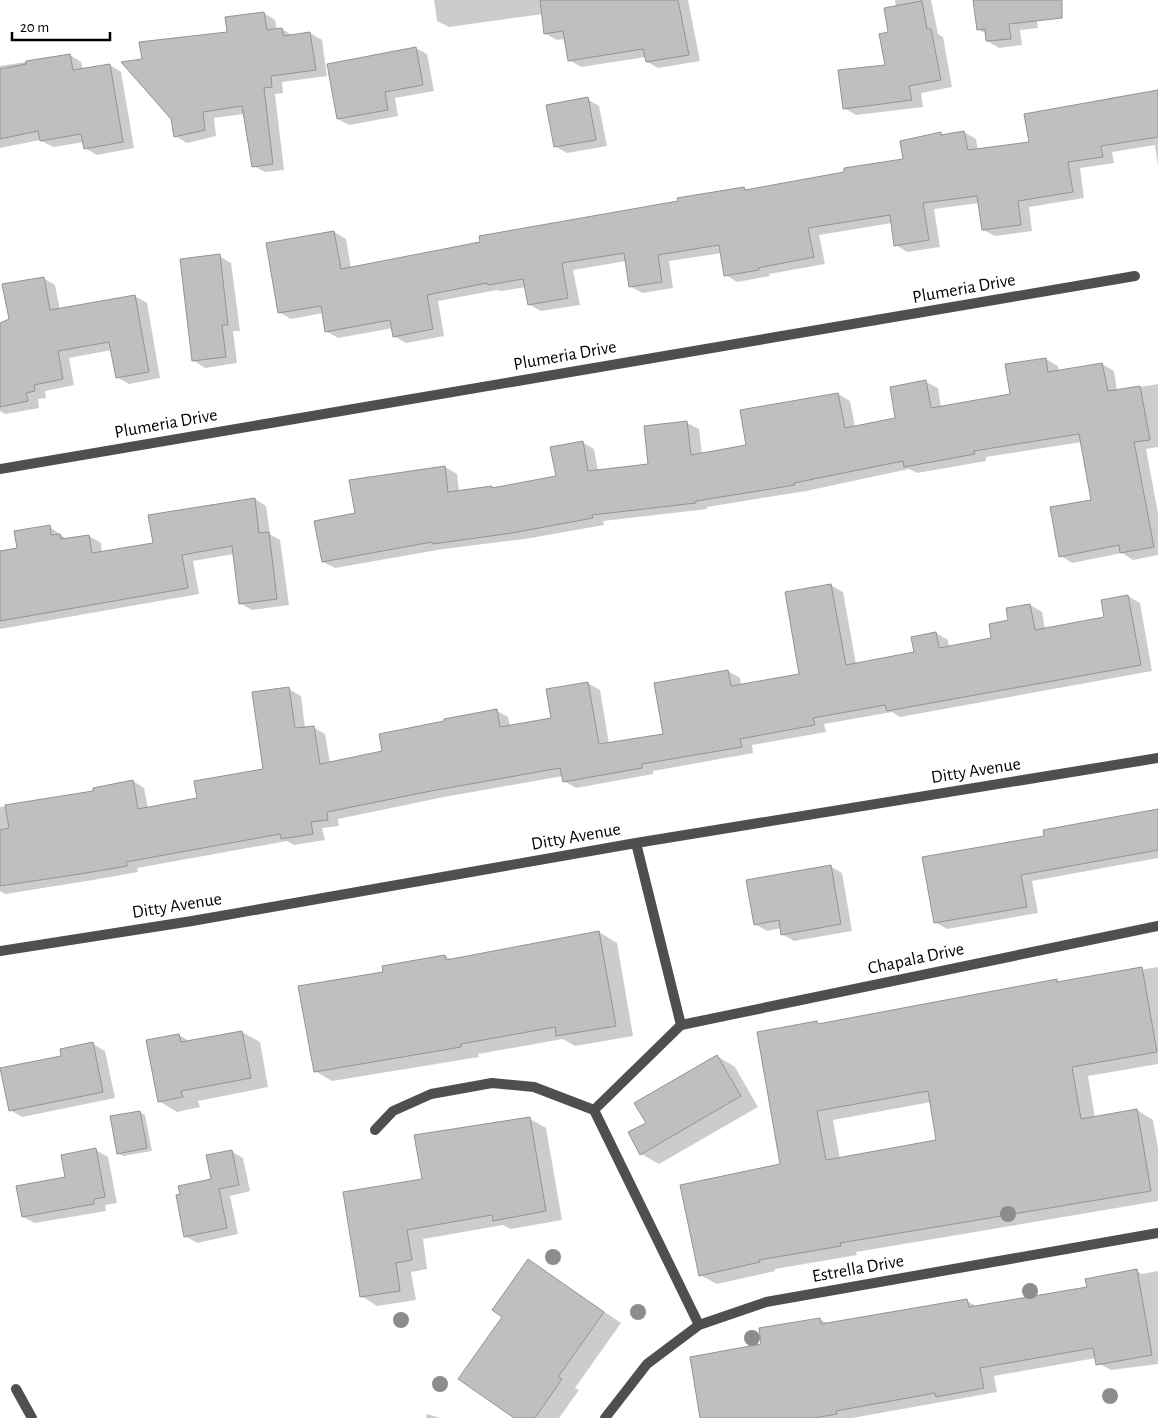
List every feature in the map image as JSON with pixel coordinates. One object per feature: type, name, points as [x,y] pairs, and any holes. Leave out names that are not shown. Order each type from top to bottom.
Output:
[{"type":"street","name":"Plumeria Drive","points":[[0,469],[1135,276]]},
{"type":"street","name":"Ditty Avenue","points":[[0,951],[192,921],[636,843],[1158,758]]},
{"type":"street","points":[[594,1110],[680,1025],[636,843]]},
{"type":"street","name":"Chapala Drive","points":[[680,1025],[1158,926]]},
{"type":"street","points":[[374,1130],[393,1112],[431,1094],[492,1083],[534,1087],[594,1110],[699,1325]]},
{"type":"street","name":"Estrella Drive","points":[[605,1418],[646,1364],[699,1325],[766,1302],[1158,1233]]},
{"type":"street","points":[[16,1389],[32,1418]]},
{"type":"building","points":[[540,0],[678,0],[689,55],[646,62],[643,49],[568,61],[563,31],[544,34]]},
{"type":"building","points":[[973,0],[1062,0],[1062,18],[1009,24],[1011,39],[986,41],[985,29],[977,30]]},
{"type":"building","points":[[922,1],[927,29],[931,29],[941,80],[909,86],[912,100],[843,109],[838,70],[885,65],[879,34],[888,32],[884,8]]},
{"type":"building","points":[[264,12],[267,30],[282,28],[284,36],[310,32],[316,70],[271,76],[272,87],[264,88],[273,164],[252,167],[242,106],[203,112],[205,130],[174,137],[171,119],[121,62],[142,59],[139,42],[227,32],[225,17]]},
{"type":"building","points":[[416,47],[423,85],[385,92],[388,110],[337,119],[327,64]]},
{"type":"building","points":[[70,54],[73,70],[110,64],[123,142],[84,149],[81,134],[40,141],[38,131],[0,139],[0,69],[26,64],[26,61]]},
{"type":"building","points":[[1158,90],[1158,137],[1101,146],[1103,157],[1068,162],[1073,192],[1018,201],[1021,225],[982,230],[977,196],[923,203],[929,240],[894,246],[890,215],[808,228],[814,257],[724,276],[719,245],[658,255],[662,282],[629,287],[624,253],[562,263],[568,298],[528,305],[523,279],[488,285],[487,283],[427,295],[433,329],[393,337],[390,320],[325,332],[321,306],[278,313],[266,243],[334,231],[341,269],[480,242],[479,236],[678,201],[677,198],[744,187],[745,190],[844,172],[844,168],[903,159],[900,141],[941,132],[941,135],[964,131],[968,150],[1029,142],[1024,114]]},
{"type":"building","points":[[588,97],[596,140],[554,147],[546,105]]},
{"type":"building","points":[[220,254],[228,325],[222,325],[226,357],[192,361],[180,259]]},
{"type":"building","points":[[44,277],[50,310],[135,295],[149,372],[116,378],[109,342],[58,351],[63,379],[34,385],[35,391],[26,393],[28,401],[0,407],[0,323],[9,319],[2,284]]},
{"type":"building","points":[[1046,358],[1048,372],[1102,363],[1108,391],[1140,386],[1150,440],[1134,442],[1154,547],[1120,553],[1119,545],[1059,557],[1050,507],[1091,500],[1079,434],[974,451],[975,454],[904,467],[903,461],[794,483],[795,485],[696,501],[696,503],[592,515],[593,518],[512,533],[433,544],[432,542],[322,562],[314,521],[355,513],[349,480],[445,466],[448,492],[492,486],[492,488],[556,476],[550,447],[583,441],[588,471],[648,464],[644,426],[687,421],[691,455],[746,445],[740,410],[838,393],[845,428],[895,418],[890,387],[926,380],[931,408],[1010,394],[1005,364]]},
{"type":"building","points":[[255,498],[259,533],[269,532],[277,599],[239,604],[232,546],[182,555],[188,588],[0,621],[0,551],[17,548],[14,531],[50,525],[51,535],[60,534],[61,539],[89,535],[92,553],[153,543],[148,515]]},
{"type":"building","points":[[831,584],[846,665],[914,652],[911,637],[936,632],[939,648],[991,638],[989,624],[1008,620],[1006,608],[1030,604],[1035,630],[1104,617],[1101,600],[1128,595],[1141,665],[887,711],[885,705],[813,718],[815,725],[740,739],[742,747],[642,764],[642,768],[563,782],[560,768],[431,791],[327,812],[328,820],[311,822],[313,834],[281,839],[280,834],[126,862],[127,866],[0,886],[0,830],[9,828],[5,805],[93,791],[93,788],[133,780],[138,809],[197,798],[194,781],[263,769],[252,692],[289,687],[295,728],[314,726],[320,764],[382,751],[379,734],[444,721],[444,719],[497,709],[500,727],[551,718],[546,689],[588,682],[599,744],[663,734],[654,683],[728,670],[731,686],[799,674],[785,592]]},
{"type":"building","points":[[1158,809],[1158,850],[1021,875],[1027,907],[934,923],[922,857],[1044,836],[1043,830]]},
{"type":"building","points":[[831,865],[841,924],[781,935],[779,920],[754,925],[746,880]]},
{"type":"building","points":[[599,931],[616,1026],[556,1036],[555,1027],[461,1044],[461,1047],[314,1072],[298,986],[383,972],[382,966],[445,955],[446,960]]},
{"type":"building","points":[[1142,967],[1157,1052],[1072,1067],[1081,1119],[1137,1109],[1151,1191],[840,1243],[841,1246],[759,1260],[760,1262],[699,1276],[680,1185],[780,1164],[757,1032],[817,1021],[818,1024],[1057,979],[1057,982]],"holes":[[[928,1091],[936,1140],[826,1160],[817,1111]]]},
{"type":"building","points":[[242,1031],[251,1078],[181,1091],[183,1097],[158,1102],[146,1040],[179,1034],[181,1042]]},
{"type":"building","points":[[93,1042],[103,1092],[9,1111],[0,1068],[61,1056],[60,1049]]},
{"type":"building","points":[[717,1055],[741,1096],[640,1155],[628,1132],[646,1123],[634,1103]]},
{"type":"building","points":[[140,1111],[147,1148],[117,1154],[110,1116]]},
{"type":"building","points":[[530,1117],[546,1211],[493,1221],[492,1215],[407,1230],[412,1260],[396,1263],[400,1291],[360,1297],[343,1192],[422,1179],[414,1135]]},
{"type":"building","points":[[96,1148],[105,1197],[94,1199],[94,1204],[22,1217],[16,1186],[65,1177],[61,1155]]},
{"type":"building","points":[[232,1150],[239,1185],[219,1189],[227,1228],[184,1237],[176,1195],[180,1194],[178,1186],[211,1179],[206,1155]]},
{"type":"building","points":[[528,1259],[604,1312],[558,1377],[562,1379],[535,1418],[514,1418],[458,1379],[502,1317],[492,1310]]},
{"type":"building","points":[[1137,1269],[1152,1355],[1096,1365],[1093,1348],[980,1368],[984,1388],[936,1397],[935,1393],[836,1411],[837,1414],[814,1418],[700,1418],[690,1357],[761,1344],[759,1328],[820,1318],[821,1324],[967,1299],[969,1307],[1087,1287],[1085,1279]]}]
